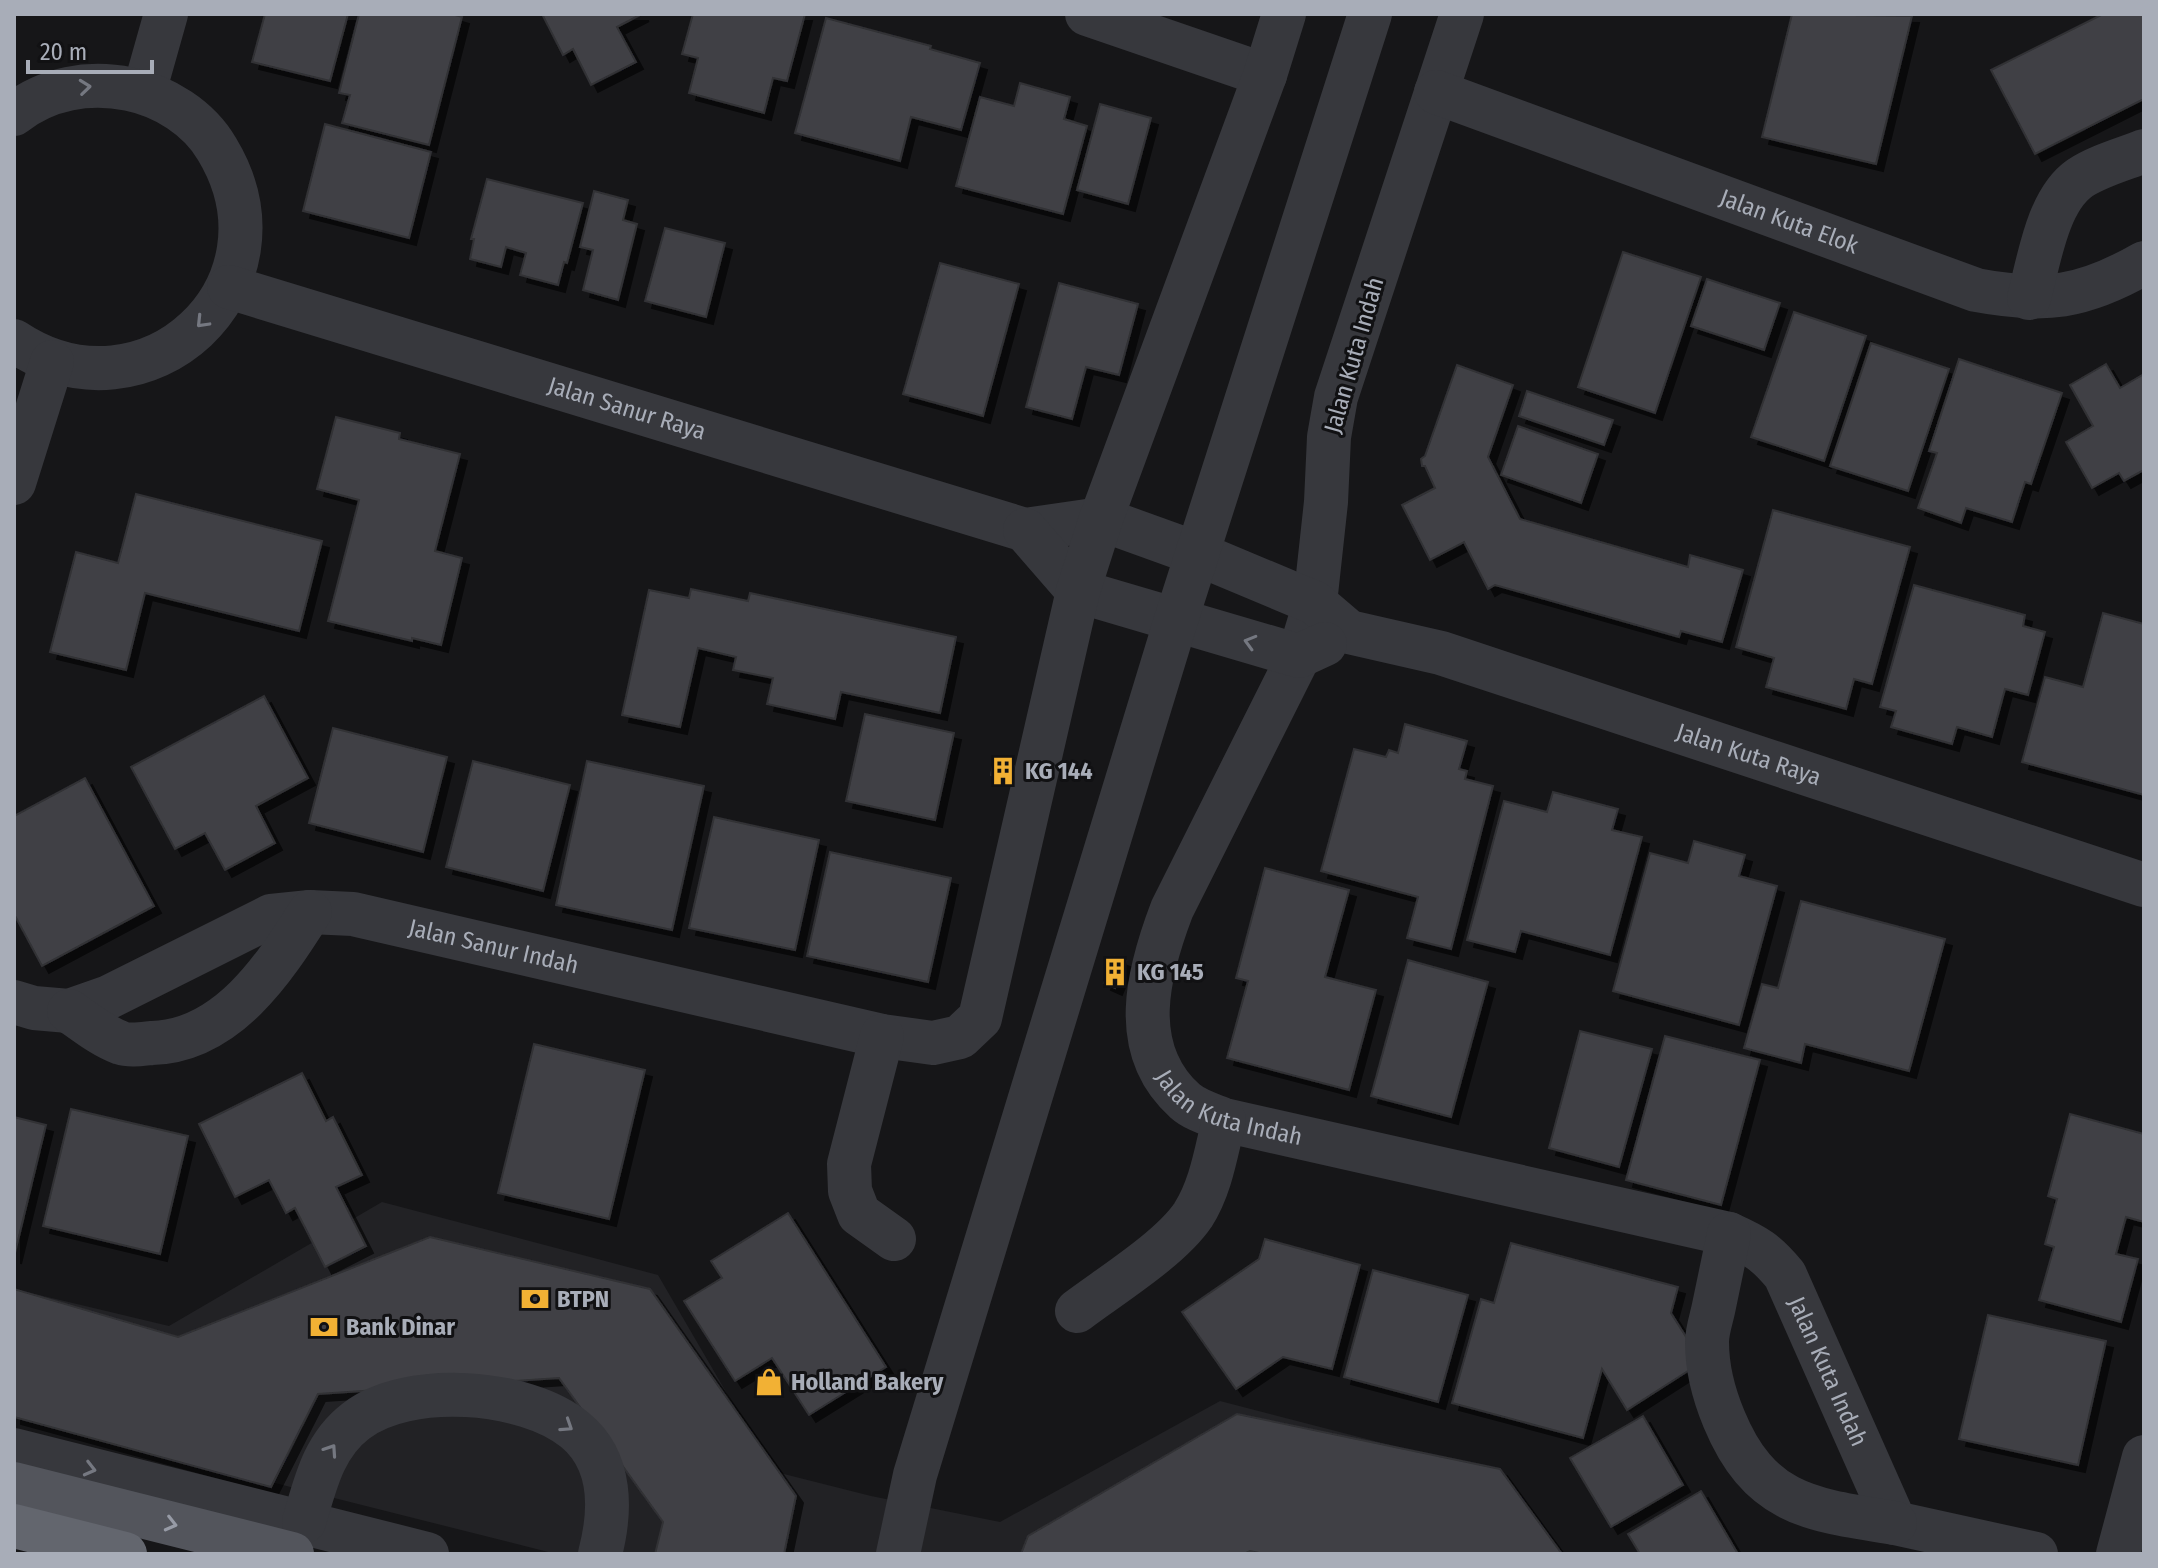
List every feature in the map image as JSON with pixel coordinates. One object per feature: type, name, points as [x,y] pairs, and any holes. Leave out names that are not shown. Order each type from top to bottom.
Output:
[{"type":"highway","points":[[14,1526],[125,1554]]},
{"type":"main road","points":[[14,1484],[298,1538]]},
{"type":"street","points":[[144,92],[166,14]]},
{"type":"street","points":[[1087,14],[1178,29],[1265,75]]},
{"type":"street","points":[[1078,591],[1101,519],[1265,75],[1284,14]]},
{"type":"street","points":[[898,1554],[915,1475],[1176,620],[1370,14]]},
{"type":"street","name":"Jalan Kuta Indah","points":[[1462,14],[1336,397],[1329,437],[1326,502],[1315,603],[1299,656],[1172,909],[1157,949],[1148,985],[1151,1046],[1165,1077],[1186,1103],[1224,1120],[1729,1234],[1767,1253],[1785,1275],[1895,1523]]},
{"type":"street","points":[[14,114],[28,103],[66,89],[105,85],[144,92],[181,109],[210,136],[230,170],[241,208],[241,248],[229,287],[206,321],[174,348],[135,365],[94,369],[52,362],[14,341]]},
{"type":"street","name":"Jalan Kuta Elok","points":[[1436,92],[1976,290],[2029,298],[2052,297],[2094,288],[2144,263]]},
{"type":"street","points":[[2029,298],[2052,215],[2068,188],[2082,177],[2144,151]]},
{"type":"street","name":"Jalan Sanur Raya","points":[[229,287],[1025,530],[1101,519],[1198,554]]},
{"type":"street","points":[[14,483],[52,362]]},
{"type":"street","points":[[1025,530],[1078,591],[1299,656],[1349,632]]},
{"type":"street","name":"Jalan Kuta Raya","points":[[1198,554],[1315,603],[1349,632],[1441,653],[2144,885]]},
{"type":"street","name":"Jalan Sanur Indah","points":[[14,1002],[34,1008],[69,1011],[109,997],[271,916],[310,912],[353,914],[882,1036],[933,1043],[960,1037],[980,1018],[1078,591]]},
{"type":"street","points":[[69,1011],[124,1044],[163,1043],[193,1034],[228,1014],[258,988],[310,912]]},
{"type":"street","points":[[882,1036],[849,1164],[850,1191],[859,1214],[894,1239]]},
{"type":"street","points":[[1077,1311],[1162,1246],[1192,1217],[1208,1185],[1224,1120]]},
{"type":"street","points":[[1729,1234],[1707,1340],[1711,1376],[1731,1435],[1748,1464],[1771,1488],[1807,1506],[2036,1554]]},
{"type":"street","points":[[298,1538],[322,1463],[336,1441],[356,1421],[382,1407],[415,1396],[448,1394],[482,1396],[531,1408],[576,1430],[602,1470],[608,1494],[608,1523],[600,1554]]},
{"type":"street","points":[[14,1450],[298,1538],[427,1554]]},
{"type":"street","points":[[2118,1554],[2144,1457]]},
{"type":"shaded area","points":[[382,1202],[658,1275],[772,1471],[871,1496],[1000,1522],[1220,1401],[1502,1474],[1550,1554],[556,1554],[14,1417],[14,1289],[169,1326]]},
{"type":"building","points":[[265,14],[348,14],[330,81],[252,62]]},
{"type":"building","points":[[359,14],[452,14],[462,17],[429,145],[342,123],[350,95],[339,93]]},
{"type":"building","points":[[542,14],[642,14],[617,27],[636,62],[591,85],[573,49],[563,55]]},
{"type":"building","points":[[693,14],[805,14],[787,81],[773,78],[764,113],[689,93],[698,58],[682,54]]},
{"type":"building","points":[[1792,14],[1912,16],[1876,164],[1762,137]]},
{"type":"building","points":[[2103,14],[2144,14],[2144,99],[2035,154],[1991,70]]},
{"type":"building","points":[[826,18],[931,46],[930,49],[980,63],[961,130],[911,117],[900,161],[795,133]]},
{"type":"building","points":[[1020,83],[1070,97],[1064,119],[1087,126],[1063,214],[956,186],[980,97],[1014,106]]},
{"type":"building","points":[[1100,104],[1151,118],[1128,204],[1077,190]]},
{"type":"building","points":[[325,124],[431,152],[409,238],[303,211]]},
{"type":"building","points":[[487,179],[583,203],[558,285],[520,275],[526,253],[506,247],[501,267],[470,259],[474,239],[471,239]]},
{"type":"building","points":[[594,191],[628,200],[623,220],[637,224],[618,300],[583,290],[593,250],[580,247]]},
{"type":"building","points":[[665,228],[725,243],[706,317],[645,301]]},
{"type":"building","points":[[1623,252],[1701,277],[1655,413],[1578,387]]},
{"type":"building","points":[[940,263],[1019,284],[983,416],[903,394]]},
{"type":"building","points":[[1707,279],[1780,303],[1764,350],[1691,326]]},
{"type":"building","points":[[1059,283],[1138,304],[1119,375],[1086,367],[1072,419],[1026,407]]},
{"type":"building","points":[[1794,312],[1866,336],[1824,461],[1751,437]]},
{"type":"building","points":[[1871,343],[1949,369],[1908,491],[1830,466]]},
{"type":"building","points":[[1959,359],[2062,393],[2031,484],[2025,482],[2012,522],[1966,508],[1961,523],[1918,508],[1937,453],[1929,451]]},
{"type":"building","points":[[2106,364],[2120,388],[2144,374],[2144,470],[2124,481],[2119,473],[2092,488],[2066,442],[2093,426],[2070,385]]},
{"type":"building","points":[[1457,365],[1513,385],[1488,457],[1520,519],[1688,567],[1690,555],[1743,570],[1722,642],[1681,631],[1679,637],[1495,585],[1488,589],[1464,542],[1430,560],[1402,505],[1435,488],[1421,459],[1425,456]]},
{"type":"building","points":[[1527,391],[1613,420],[1604,445],[1519,416]]},
{"type":"building","points":[[336,417],[400,433],[399,439],[460,454],[435,551],[462,558],[441,645],[328,621],[359,500],[317,489]]},
{"type":"building","points":[[1518,426],[1598,454],[1581,503],[1501,475]]},
{"type":"building","points":[[136,494],[322,541],[299,631],[145,593],[126,670],[50,652],[76,552],[118,563]]},
{"type":"building","points":[[1773,510],[1910,547],[1872,684],[1854,679],[1846,709],[1766,687],[1774,658],[1736,647]]},
{"type":"building","points":[[1914,585],[2025,615],[2023,626],[2045,632],[2028,695],[2005,689],[1992,737],[1957,727],[1952,744],[1891,727],[1896,711],[1880,707]]},
{"type":"building","points":[[691,589],[748,601],[750,593],[956,637],[940,713],[841,692],[835,719],[767,704],[773,678],[733,670],[736,657],[698,648],[680,727],[622,715],[649,590],[689,598]]},
{"type":"building","points":[[2103,613],[2144,624],[2144,795],[2022,762],[2045,677],[2083,687]]},
{"type":"building","points":[[264,696],[308,778],[256,806],[275,843],[225,870],[205,833],[175,849],[131,767]]},
{"type":"building","points":[[865,714],[954,733],[935,820],[846,801]]},
{"type":"building","points":[[1405,724],[1467,741],[1459,769],[1467,771],[1465,779],[1493,786],[1451,949],[1407,938],[1418,897],[1321,871],[1354,749],[1386,757],[1389,750],[1398,753]]},
{"type":"building","points":[[333,728],[447,757],[423,852],[309,823]]},
{"type":"building","points":[[473,761],[570,785],[543,891],[446,867]]},
{"type":"building","points":[[587,761],[704,786],[672,930],[556,905]]},
{"type":"building","name":"KG 144","points":[[994,761],[1014,766],[1011,780],[991,775]]},
{"type":"building","points":[[85,778],[154,906],[42,966],[14,914],[14,816]]},
{"type":"building","points":[[1553,792],[1618,809],[1612,830],[1642,837],[1610,955],[1521,931],[1515,952],[1467,940],[1504,801],[1547,812]]},
{"type":"building","points":[[714,817],[819,840],[795,950],[689,928]]},
{"type":"building","points":[[1694,841],[1745,855],[1739,876],[1777,886],[1739,1025],[1613,991],[1650,853],[1688,863]]},
{"type":"building","points":[[830,852],[951,878],[928,982],[807,956]]},
{"type":"building","points":[[1265,868],[1349,890],[1325,977],[1376,990],[1349,1090],[1227,1058],[1248,981],[1236,978]]},
{"type":"building","points":[[1801,901],[1945,939],[1909,1071],[1805,1044],[1801,1063],[1744,1048],[1762,984],[1778,988]]},
{"type":"building","name":"KG 145","points":[[1115,957],[1126,961],[1115,988],[1104,983]]},
{"type":"building","points":[[1408,960],[1488,982],[1451,1117],[1371,1096]]},
{"type":"building","points":[[1580,1031],[1652,1049],[1619,1167],[1549,1148]]},
{"type":"building","points":[[1665,1036],[1760,1060],[1721,1205],[1626,1180]]},
{"type":"building","points":[[534,1044],[645,1070],[609,1219],[498,1193]]},
{"type":"building","points":[[302,1073],[326,1121],[333,1117],[362,1175],[336,1187],[366,1246],[325,1267],[295,1208],[286,1213],[269,1180],[235,1197],[199,1124]]},
{"type":"building","points":[[71,1109],[188,1136],[160,1254],[43,1226]]},
{"type":"building","points":[[2070,1114],[2144,1134],[2144,1222],[2126,1217],[2116,1254],[2138,1259],[2121,1322],[2039,1300],[2054,1247],[2045,1244],[2057,1199],[2048,1196]]},
{"type":"building","points":[[14,1117],[46,1125],[14,1257]]},
{"type":"building","points":[[788,1213],[886,1367],[809,1415],[772,1358],[735,1381],[684,1301],[722,1278],[711,1261]]},
{"type":"building","points":[[430,1237],[650,1289],[796,1496],[784,1554],[655,1554],[663,1522],[559,1378],[318,1394],[271,1487],[14,1417],[14,1289],[178,1337]]},
{"type":"building","points":[[1265,1239],[1360,1265],[1332,1369],[1283,1357],[1236,1389],[1182,1312],[1259,1259]]},
{"type":"building","points":[[1511,1243],[1678,1287],[1671,1313],[1702,1362],[1627,1410],[1602,1369],[1583,1438],[1452,1403],[1481,1299],[1494,1303]]},
{"type":"building","points":[[1373,1270],[1468,1295],[1438,1402],[1344,1377]]},
{"type":"building","points":[[1988,1315],[2106,1341],[2078,1465],[1959,1439]]},
{"type":"building","points":[[1237,1414],[1500,1469],[1562,1554],[1264,1554],[1250,1551],[1244,1554],[1021,1554],[1028,1536]]},
{"type":"building","points":[[1643,1416],[1683,1485],[1611,1527],[1570,1458]]},
{"type":"building","points":[[1701,1491],[1738,1554],[1640,1554],[1628,1534]]},
{"type":"place","name":"KG 144","points":[[1003,771]]},
{"type":"place","name":"KG 145","points":[[1115,972]]},
{"type":"place","name":"BTPN","points":[[535,1299]]},
{"type":"place","name":"Bank Dinar","points":[[324,1327]]},
{"type":"place","name":"Holland Bakery","points":[[769,1382]]}]
